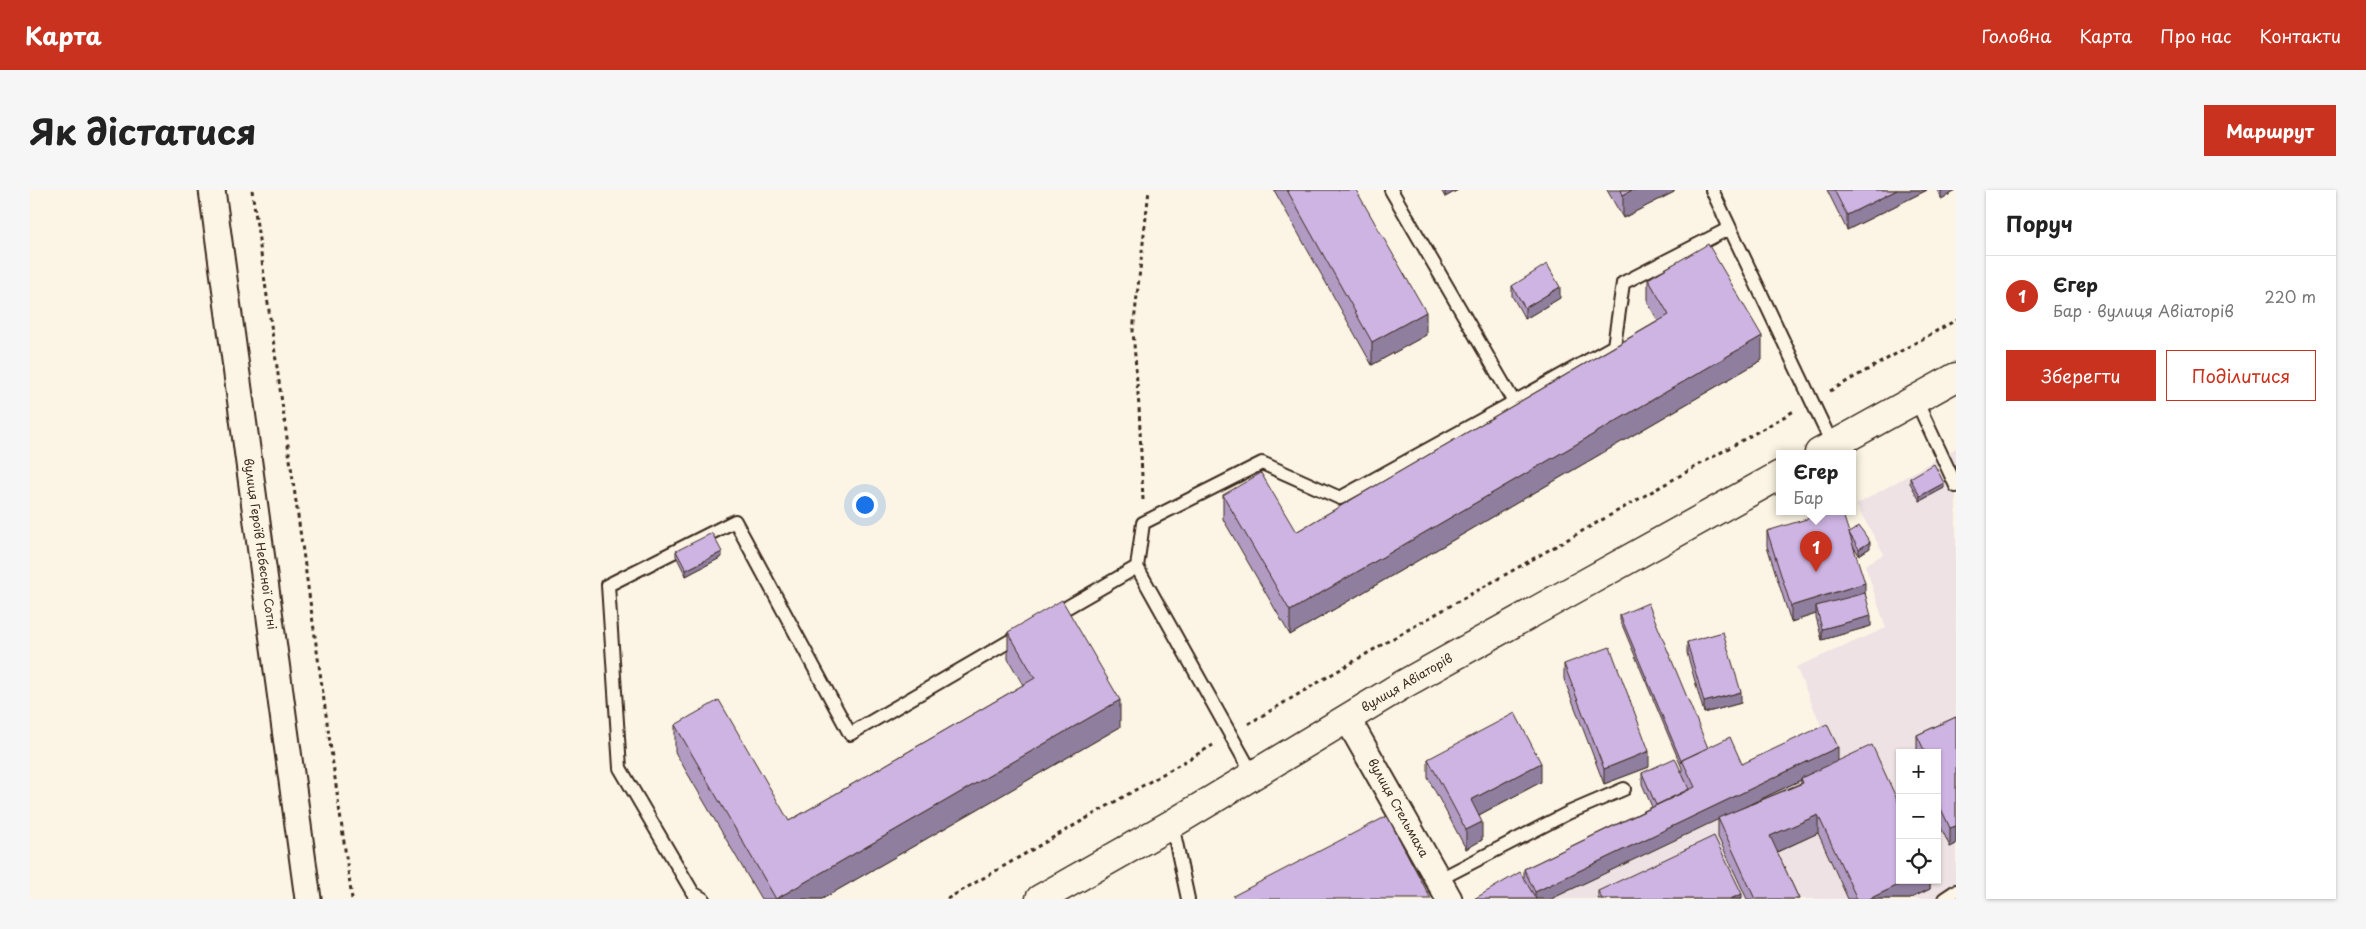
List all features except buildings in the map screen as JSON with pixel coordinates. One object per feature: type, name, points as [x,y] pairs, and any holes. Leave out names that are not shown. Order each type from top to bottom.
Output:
[{"type":"street","name":"вулиця Героїв Небесної Сотні","points":[[212,190],[308,899]]},
{"type":"street","points":[[1826,449],[1956,377]]},
{"type":"street","name":"вулиця Авіаторів","points":[[1040,899],[1172,824],[1347,718],[1776,477]]},
{"type":"street","name":"вулиця Стельмаха","points":[[1347,718],[1444,890]]},
{"type":"lane","points":[[1391,190],[1514,402]]},
{"type":"lane","points":[[1712,190],[1811,401],[1826,449]]},
{"type":"lane","points":[[1253,775],[1137,567],[1144,523],[1262,464],[1340,498],[1614,346],[1623,283],[1730,228]]},
{"type":"lane","points":[[1916,400],[1956,486]]},
{"type":"lane","points":[[703,899],[693,893],[620,768],[608,585],[735,521],[850,734],[1137,567]]},
{"type":"lane","points":[[1444,890],[1568,813],[1624,789]]},
{"type":"lane","points":[[1172,824],[1188,899]]},
{"type":"lane","points":[[1944,899],[1956,891]]},
{"type":"path","points":[[252,190],[352,899]]},
{"type":"path","points":[[1144,523],[1139,407],[1132,330],[1149,190]]},
{"type":"path","points":[[947,899],[1383,644],[1956,320]]},
{"type":"shaded area","points":[[1956,448],[1956,899],[1502,899],[1827,739],[1796,667],[1886,628],[1865,565],[1884,554],[1856,505]]},
{"type":"place","name":"Єгер","points":[[1816,572]]}]
